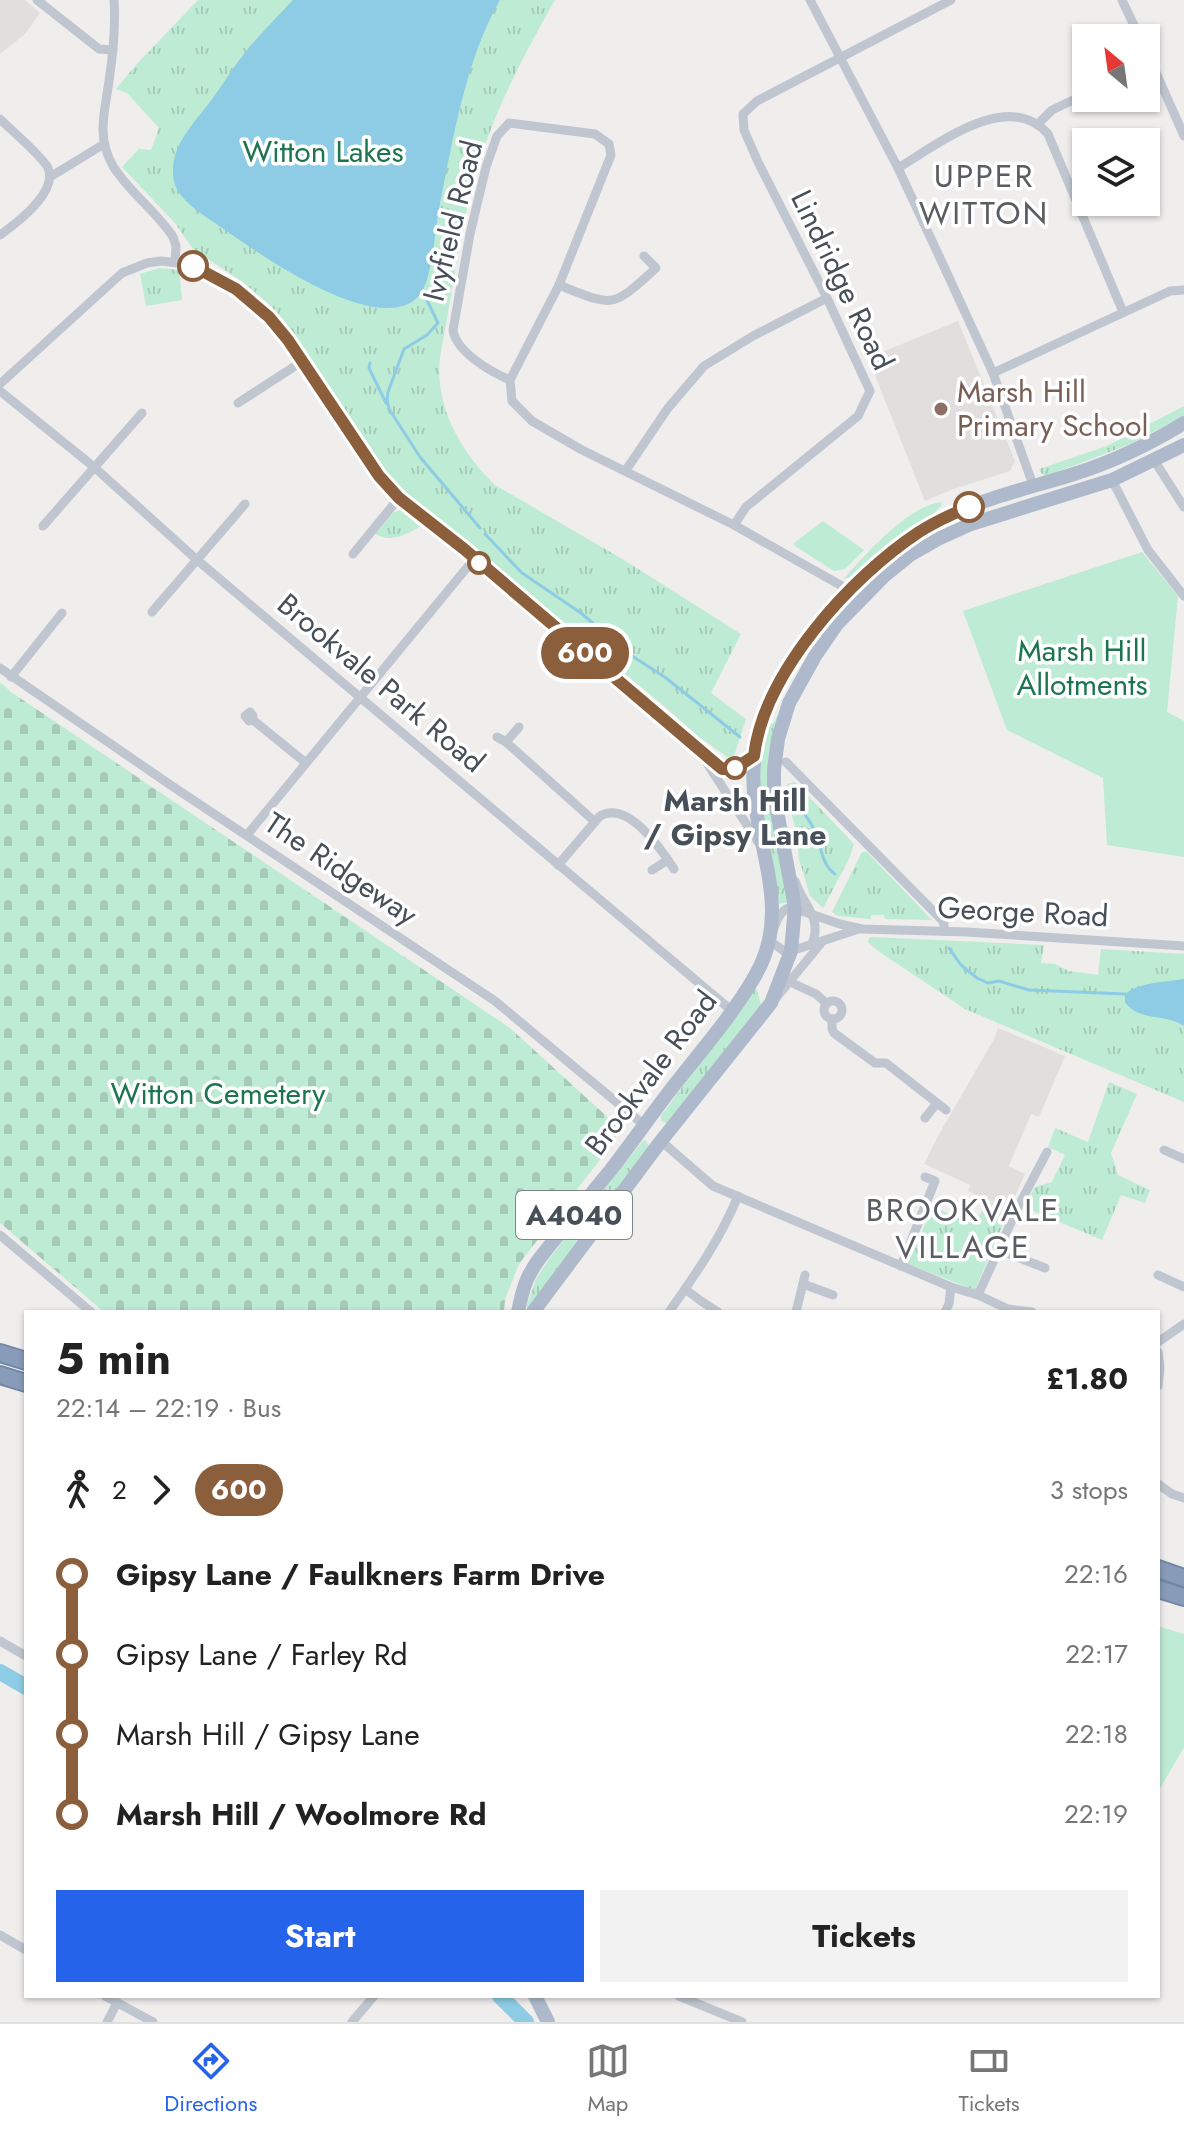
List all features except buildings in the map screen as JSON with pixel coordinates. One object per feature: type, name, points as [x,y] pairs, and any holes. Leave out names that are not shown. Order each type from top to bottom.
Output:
[{"type":"highway","points":[[0,1353],[24,1360]]},
{"type":"highway","points":[[0,1375],[24,1382]]},
{"type":"highway","points":[[1160,1570],[1184,1578]]},
{"type":"highway","points":[[1160,1590],[1184,1597]]},
{"type":"main road","name":"A4040","points":[[770,941],[773,910],[771,881],[762,848],[753,790],[754,756],[764,716],[783,676],[802,648],[849,590],[919,533],[976,504],[1075,474],[1117,457],[1184,423]]},
{"type":"main road","name":"A4040","points":[[791,951],[795,907],[774,795],[774,770],[782,719],[815,656],[837,624],[884,576],[910,555],[938,539],[971,524],[1112,480],[1184,445]]},
{"type":"main road","points":[[1033,485],[1041,503]]},
{"type":"main road","name":"Brookvale Road","points":[[519,1310],[526,1282],[538,1261],[755,978],[770,941]]},
{"type":"main road","name":"Brookvale Road","points":[[534,1310],[661,1141],[771,1003],[791,951]]},
{"type":"main road","points":[[644,1125],[661,1141]]},
{"type":"main road","points":[[536,1998],[548,2022]]},
{"type":"street","points":[[37,0],[99,49],[113,50]]},
{"type":"street","points":[[123,0],[114,4],[113,50],[102,118],[104,144],[112,164],[123,179],[173,237],[175,262]]},
{"type":"street","points":[[810,0],[898,168],[993,373],[1033,485]]},
{"type":"street","points":[[839,58],[951,0]]},
{"type":"street","points":[[1122,0],[1133,24]]},
{"type":"street","name":"Lindridge Road","points":[[734,525],[746,507],[858,416],[870,391],[744,130],[743,114],[757,101],[839,58]]},
{"type":"street","points":[[1160,87],[1184,136]]},
{"type":"street","points":[[1039,123],[1052,110],[1072,101]]},
{"type":"street","points":[[898,168],[972,124],[1015,116],[1039,123],[1048,134],[1123,312]]},
{"type":"street","points":[[0,119],[45,164],[50,177],[47,188],[36,204],[0,235]]},
{"type":"street","name":"Ivyfield Road","points":[[509,123],[595,134],[609,144],[611,155],[559,285],[510,380],[464,352],[453,330],[486,167],[497,136],[509,123]]},
{"type":"street","points":[[50,177],[104,144]]},
{"type":"street","points":[[559,285],[599,301],[614,301],[656,268],[644,256]]},
{"type":"street","points":[[0,384],[122,273],[161,261],[187,264],[213,276],[250,299],[288,340],[372,466],[399,498],[722,769],[734,769],[754,756]]},
{"type":"street","points":[[993,373],[1170,291],[1184,290]]},
{"type":"street","points":[[626,470],[668,408],[704,366],[753,336],[827,298]]},
{"type":"street","points":[[238,403],[303,361]]},
{"type":"street","points":[[510,380],[512,401],[532,421],[582,450],[734,525],[849,590]]},
{"type":"street","name":"Brookvale Park Road","points":[[0,391],[94,467],[196,559],[731,1010]]},
{"type":"street","points":[[43,526],[142,413]]},
{"type":"street","points":[[1154,460],[1184,507]]},
{"type":"street","points":[[1112,480],[1148,550],[1184,596]]},
{"type":"street","points":[[353,554],[399,498]]},
{"type":"street","points":[[152,612],[245,504]]},
{"type":"street","points":[[247,835],[474,559]]},
{"type":"street","points":[[11,677],[62,613]]},
{"type":"street","name":"The Ridgeway","points":[[0,668],[495,1001],[644,1125]]},
{"type":"street","points":[[253,720],[306,763]]},
{"type":"street","points":[[519,727],[502,740],[594,821]]},
{"type":"street","points":[[697,748],[762,848]]},
{"type":"street","points":[[786,762],[941,919],[944,931]]},
{"type":"street","points":[[558,865],[594,821],[605,813],[622,814],[652,838],[674,869]]},
{"type":"street","points":[[771,1003],[817,943],[816,922],[796,886],[783,848]]},
{"type":"street","points":[[652,870],[668,860]]},
{"type":"street","points":[[791,951],[784,951],[770,941],[779,915],[784,909],[795,907]]},
{"type":"street","name":"George Road","points":[[795,907],[859,929],[944,931],[1184,946]]},
{"type":"street","name":"George Road","points":[[791,951],[859,929]]},
{"type":"street","points":[[790,982],[816,994],[826,1003],[825,1014],[832,1019],[834,1033],[875,1063],[886,1063],[946,1110]]},
{"type":"street","points":[[925,1118],[937,1103]]},
{"type":"street","points":[[661,1141],[713,1186],[951,1287],[1016,1310]]},
{"type":"street","points":[[1164,1150],[1184,1159]]},
{"type":"street","points":[[978,1295],[1047,1152]]},
{"type":"street","points":[[901,1266],[935,1181],[925,1177]]},
{"type":"street","points":[[670,1310],[729,1219],[738,1196]]},
{"type":"street","points":[[0,1235],[89,1310]]},
{"type":"street","points":[[999,1250],[1045,1268]]},
{"type":"street","points":[[1158,1275],[1184,1287]]},
{"type":"street","points":[[796,1310],[804,1280],[833,1295]]},
{"type":"street","points":[[946,1310],[951,1287]]},
{"type":"street","points":[[685,1289],[715,1310]]},
{"type":"street","points":[[1160,1341],[1184,1324]]},
{"type":"street","points":[[1160,1485],[1184,1498]]},
{"type":"street","points":[[0,1641],[24,1655]]},
{"type":"street","points":[[0,1935],[24,1949]]},
{"type":"street","points":[[108,1998],[153,2022]]},
{"type":"street","points":[[352,2022],[372,1998]]},
{"type":"street","points":[[684,1998],[742,2022]]},
{"type":"street","points":[[107,2022],[117,2003]]},
{"type":"shaded area","points":[[0,0],[25,0],[40,13],[25,34],[0,54]]},
{"type":"shaded area","name":"Marsh Hill Primary School","points":[[958,321],[1015,461],[1010,471],[925,501],[868,358]]},
{"type":"shaded area","points":[[998,1028],[1065,1056],[1039,1117],[1031,1114],[1009,1166],[1025,1174],[1009,1210],[968,1191],[970,1185],[924,1164]]},
{"type":"green space","name":"Witton Lakes","points":[[198,0],[555,0],[495,118],[473,184],[440,357],[441,393],[452,427],[461,443],[495,485],[624,560],[741,634],[711,693],[746,719],[734,756],[727,757],[697,735],[393,482],[271,306],[243,282],[193,249],[175,223],[122,167],[139,149],[151,150],[159,128],[127,93],[116,89]]},
{"type":"green space","points":[[159,268],[179,270],[182,300],[146,306],[140,274]]},
{"type":"green space","points":[[1184,406],[1184,416],[1128,445],[1046,476],[1039,469],[1107,446]]},
{"type":"green space","points":[[941,502],[942,505],[921,526],[854,579],[844,578],[901,522],[914,512]]},
{"type":"green space","points":[[401,510],[420,527],[392,538],[375,534],[394,512]]},
{"type":"green space","points":[[823,521],[864,550],[845,569],[834,571],[795,546],[794,543]]},
{"type":"green space","name":"Marsh Hill Allotments","points":[[1142,552],[1178,596],[1167,712],[1184,721],[1184,857],[1107,845],[1103,778],[1007,730],[963,611]]},
{"type":"green space","name":"Witton Cemetery","points":[[0,682],[510,1028],[615,1124],[616,1139],[519,1264],[505,1299],[504,1310],[102,1310],[0,1223]]},
{"type":"green space","points":[[781,709],[773,748],[791,902],[779,904],[762,810],[759,772],[761,749],[769,722],[773,724]]},
{"type":"green space","points":[[795,782],[854,844],[823,908],[810,896],[799,859],[787,784]]},
{"type":"green space","points":[[862,852],[867,852],[932,920],[885,919],[884,915],[871,915],[871,919],[838,916],[832,912]]},
{"type":"green space","points":[[871,937],[1044,945],[1041,963],[1098,975],[1101,949],[1184,954],[1184,1102],[965,1009],[878,951],[868,942]]},
{"type":"green space","points":[[756,987],[762,1008],[669,1124],[661,1121],[661,1116]]},
{"type":"green space","points":[[1109,1082],[1137,1094],[1111,1153],[1118,1175],[1150,1190],[1145,1203],[1121,1195],[1102,1240],[1024,1207],[1035,1187],[1052,1182],[1065,1155],[1048,1147],[1055,1128],[1088,1142]]},
{"type":"green space","points":[[645,1140],[650,1147],[526,1307],[537,1277],[552,1255]]},
{"type":"green space","points":[[987,1201],[1009,1210],[975,1290],[907,1264],[933,1207],[975,1224]]},
{"type":"green space","points":[[1160,1627],[1184,1634],[1184,1747],[1160,1789]]},
{"type":"water","name":"Witton Lakes","points":[[293,0],[500,0],[469,74],[444,183],[427,281],[418,297],[400,307],[376,307],[349,301],[321,289],[267,258],[202,214],[178,192],[173,175],[174,162],[185,135],[244,54]]},
{"type":"water","points":[[1184,979],[1184,1026],[1137,1012],[1125,1002],[1125,994],[1138,987]]},
{"type":"waterway","points":[[423,292],[438,323],[427,335],[404,349],[388,392],[389,409],[420,457],[480,528]]},
{"type":"waterway","points":[[370,363],[369,368],[386,403]]},
{"type":"waterway","points":[[485,534],[522,573],[581,613],[626,652],[666,678],[740,737]]},
{"type":"waterway","points":[[794,796],[814,829],[827,865],[835,874]]},
{"type":"waterway","points":[[949,948],[961,965],[988,983],[999,981],[1029,990],[1125,994]]},
{"type":"waterway","points":[[0,1672],[24,1686]]},
{"type":"waterway","points":[[502,1998],[526,2022]]},
{"type":"bus line","name":"600","points":[[193,266],[236,289],[269,317],[288,340],[357,446],[399,498],[464,549],[722,769],[734,769],[754,756],[764,716],[783,676],[849,590],[919,533],[969,507]]},
{"type":"place","name":"Marsh Hill Primary School","points":[[941,409]]},
{"type":"place","name":"Marsh Hill / Gipsy Lane","points":[[735,768]]},
{"type":"district","name":"UPPER WITTON","points":[[984,194]]},
{"type":"district","name":"BROOKVALE VILLAGE","points":[[963,1228]]}]
